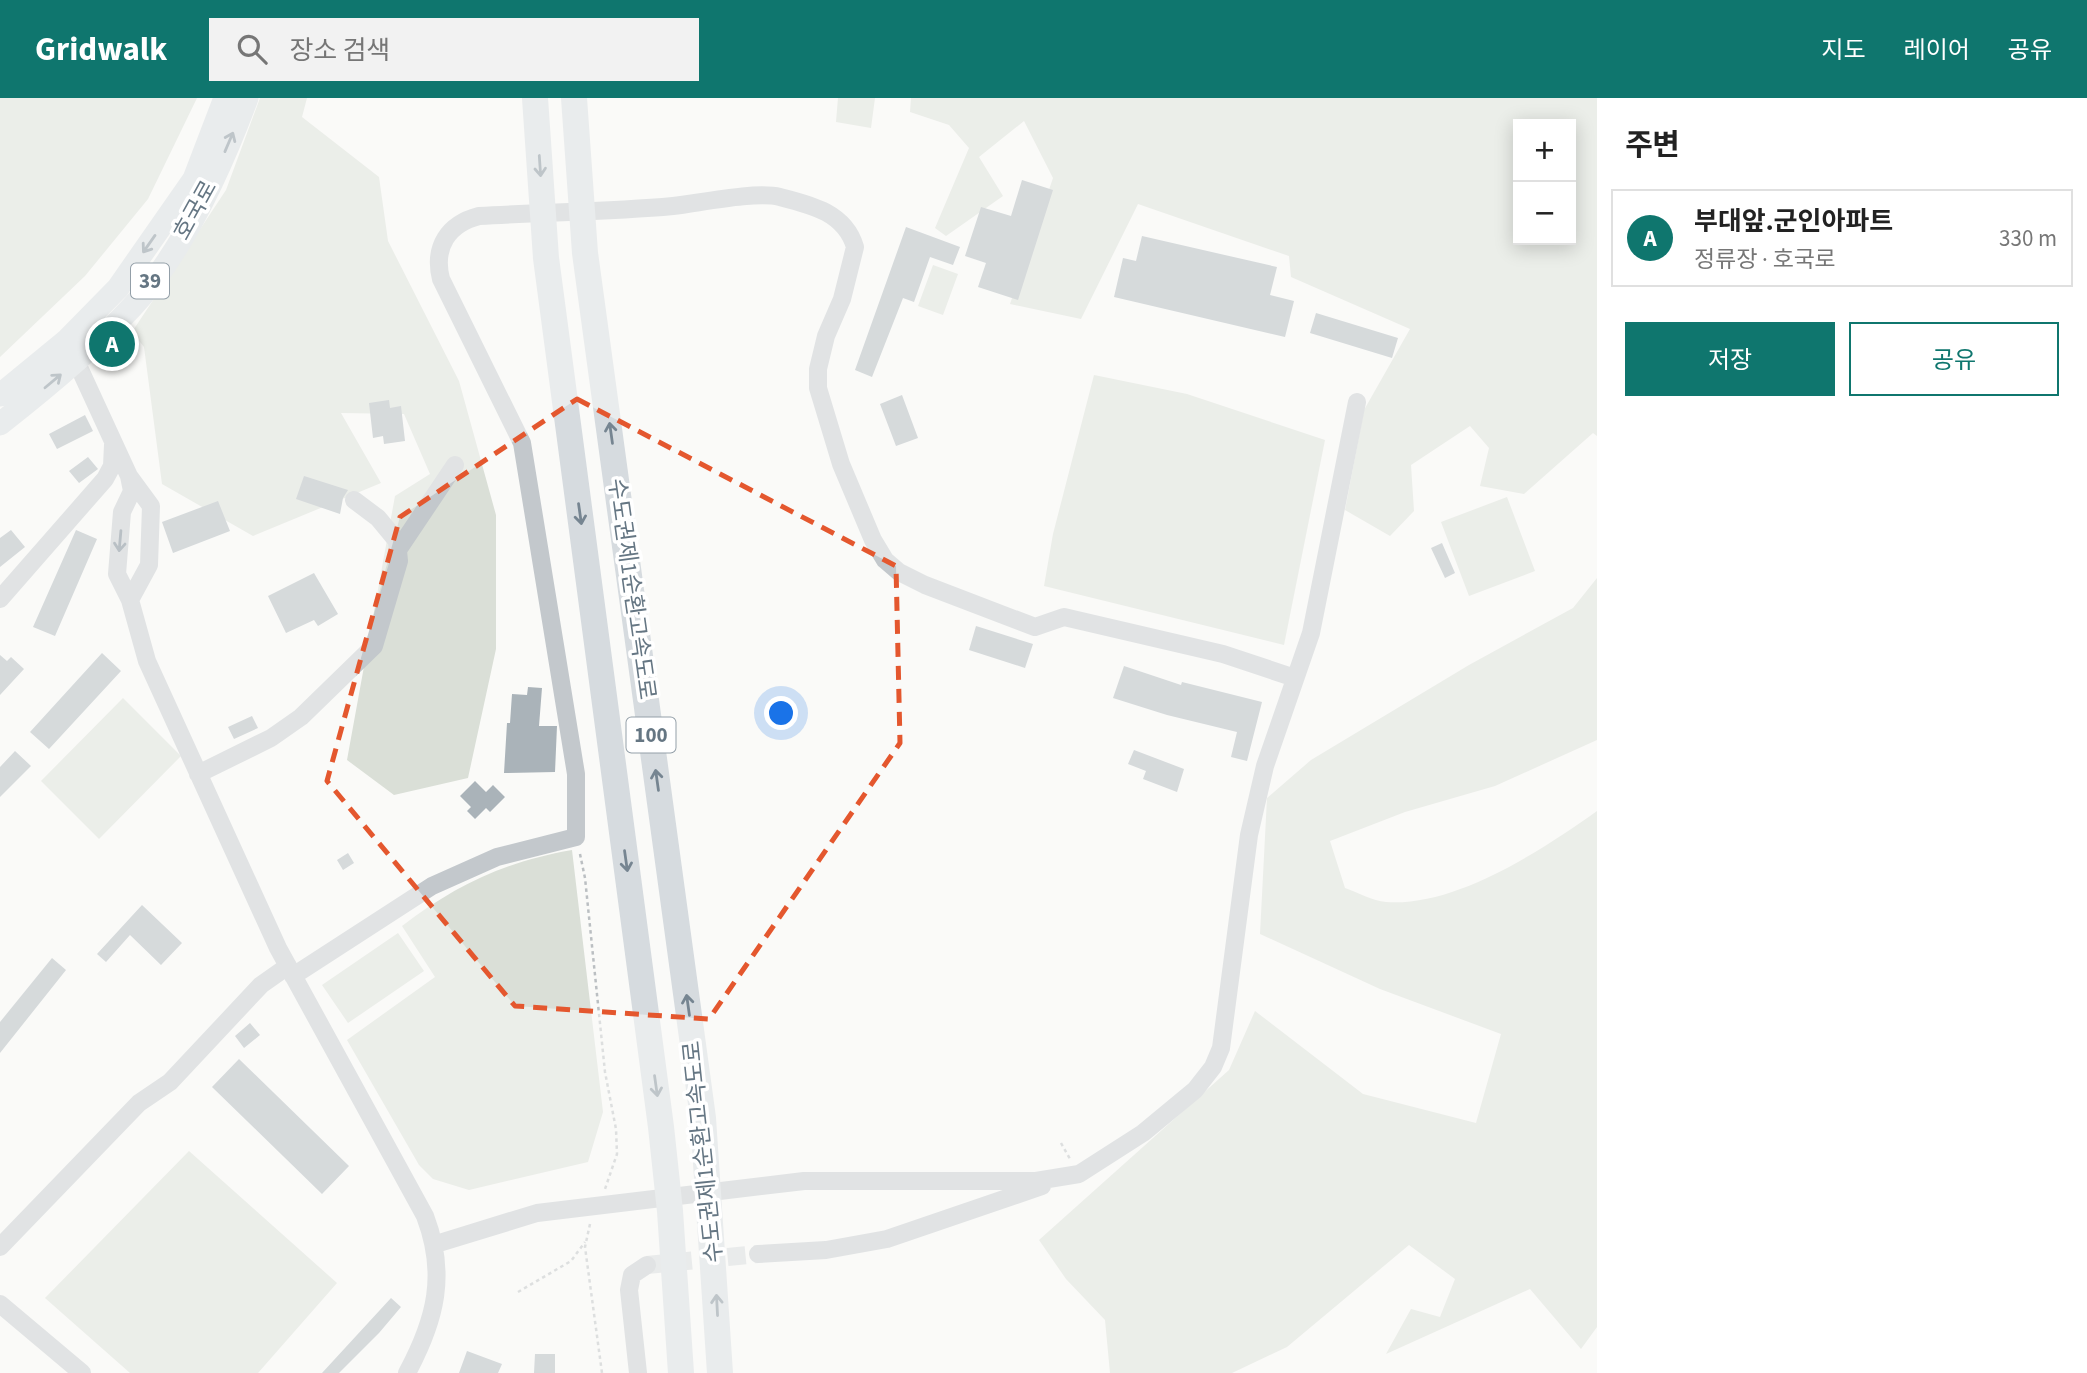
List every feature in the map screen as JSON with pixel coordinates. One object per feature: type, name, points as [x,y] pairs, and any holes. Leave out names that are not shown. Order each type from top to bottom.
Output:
[{"type":"highway","name":"수도권제1순환고속도로","points":[[535,98],[546,258],[662,1139],[681,1373]]},
{"type":"highway","name":"수도권제1순환고속도로","points":[[574,98],[585,253],[703,1118],[720,1373]]},
{"type":"main road","name":"호국로","points":[[0,424],[72,350],[194,179],[225,98]]},
{"type":"main road","name":"호국로","points":[[0,395],[72,350],[133,306],[172,251],[211,185],[247,98]]},
{"type":"lane","points":[[0,1247],[139,1103],[170,1082],[261,985],[290,971],[432,886],[498,857],[576,837],[576,774],[522,443],[441,278],[438,264],[438,252],[443,240],[466,219],[779,196],[832,214],[843,221],[851,233],[855,247],[851,267],[826,336],[818,369],[818,388],[841,464],[873,540],[885,560],[899,572],[1035,627],[1064,617],[1223,654],[1295,677]]},
{"type":"lane","points":[[72,350],[129,476],[150,506],[149,565],[130,600]]},
{"type":"lane","points":[[758,1254],[826,1250],[887,1239],[1079,1174],[1143,1133],[1195,1090],[1213,1068],[1221,1048],[1249,835],[1265,766],[1311,633],[1357,402]]},
{"type":"lane","points":[[0,599],[105,480],[112,466],[112,438]]},
{"type":"lane","points":[[398,550],[455,465]]},
{"type":"lane","points":[[129,476],[132,491],[122,512],[117,574],[130,600],[147,661],[290,971],[425,1216],[436,1244],[439,1270],[434,1305],[407,1373]]},
{"type":"lane","points":[[198,774],[271,738],[301,717],[373,646],[396,574],[397,541],[378,518],[354,500]]},
{"type":"lane","points":[[436,1244],[537,1213],[804,1181],[1036,1181],[1079,1174]]},
{"type":"lane","points":[[638,1373],[629,1290],[632,1275],[648,1265]]},
{"type":"lane","points":[[0,1304],[82,1373]]},
{"type":"path","points":[[576,837],[585,878],[605,1072],[616,1129],[617,1154],[603,1193]]},
{"type":"path","points":[[519,1292],[571,1261],[586,1239],[593,1219]]},
{"type":"path","points":[[586,1239],[602,1373]]},
{"type":"highlighted area","points":[[577,399],[896,566],[900,743],[709,1019],[515,1006],[327,781],[400,517]]},
{"type":"shaded area","points":[[0,98],[197,98],[148,199],[85,276],[0,357]]},
{"type":"shaded area","points":[[260,98],[307,98],[302,117],[379,177],[388,241],[459,381],[496,515],[496,649],[468,778],[394,795],[347,760],[395,496],[430,474],[404,414],[341,413],[381,483],[253,536],[162,484],[144,347],[132,332],[226,190]]},
{"type":"shaded area","points":[[838,98],[875,98],[871,128],[836,122]]},
{"type":"shaded area","points":[[911,98],[1597,98],[1597,436],[1593,433],[1524,494],[1480,486],[1489,448],[1470,426],[1411,465],[1414,511],[1390,536],[1345,510],[1364,410],[1410,329],[1291,277],[1289,256],[1138,204],[1081,319],[1010,304],[1053,178],[1024,121],[979,157],[1003,196],[946,236],[935,228],[969,148],[949,125],[910,112]]},
{"type":"shaded area","points":[[933,265],[958,274],[943,315],[918,306]]},
{"type":"shaded area","points":[[1094,375],[1187,394],[1325,440],[1284,645],[1044,586],[1053,534]]},
{"type":"shaded area","points":[[1507,497],[1535,571],[1469,596],[1441,522]]},
{"type":"shaded area","points":[[1597,578],[1597,740],[1495,786],[1405,812],[1330,841],[1345,888],[1386,902],[1413,901],[1469,886],[1497,873],[1551,842],[1597,811],[1597,1327],[1581,1349],[1530,1289],[1386,1354],[1411,1309],[1440,1317],[1455,1279],[1409,1245],[1287,1347],[1232,1373],[1110,1373],[1105,1320],[1066,1279],[1039,1240],[1229,1070],[1255,1011],[1363,1094],[1476,1123],[1501,1034],[1380,989],[1260,934],[1267,798],[1311,760],[1469,665],[1573,608]]},
{"type":"shaded area","points":[[123,698],[181,756],[99,839],[41,781]]},
{"type":"shaded area","points":[[572,850],[603,1112],[588,1162],[469,1190],[433,1179],[419,1165],[347,1040],[435,977],[402,926],[422,911],[482,877],[524,861]]},
{"type":"shaded area","points":[[398,933],[424,971],[348,1023],[322,985]]},
{"type":"shaded area","points":[[189,1151],[337,1283],[258,1373],[130,1373],[45,1298]]},
{"type":"building","points":[[1022,180],[1053,190],[1018,300],[978,287],[986,263],[965,256],[981,207],[1011,216]]},
{"type":"building","points":[[906,227],[960,247],[953,265],[930,257],[914,302],[903,298],[872,377],[855,370]]},
{"type":"building","points":[[1142,236],[1277,267],[1270,295],[1294,301],[1285,337],[1114,297],[1123,258],[1136,261]]},
{"type":"building","points":[[1316,313],[1398,338],[1392,358],[1310,333]]},
{"type":"building","points":[[902,395],[918,438],[896,446],[880,404]]},
{"type":"building","points":[[389,400],[390,408],[401,406],[405,441],[384,444],[383,436],[373,438],[369,403]]},
{"type":"building","points":[[85,415],[93,431],[57,449],[49,434]]},
{"type":"building","points":[[88,457],[98,469],[79,483],[69,471]]},
{"type":"building","points":[[304,476],[348,490],[343,498],[340,514],[296,499]]},
{"type":"building","points":[[218,501],[230,531],[173,553],[162,522]]},
{"type":"building","points":[[11,530],[25,547],[0,567],[0,538]]},
{"type":"building","points":[[76,530],[97,539],[55,636],[33,627]]},
{"type":"building","points":[[1442,543],[1455,573],[1445,578],[1431,548]]},
{"type":"building","points":[[314,573],[338,614],[318,626],[314,620],[286,633],[268,596]]},
{"type":"building","points":[[976,626],[1033,644],[1025,668],[969,650]]},
{"type":"building","points":[[102,653],[121,671],[49,749],[30,732]]},
{"type":"building","points":[[0,655],[7,661],[11,657],[24,669],[0,695]]},
{"type":"building","points":[[1124,666],[1181,685],[1182,682],[1262,702],[1247,761],[1231,757],[1237,732],[1167,715],[1113,698]]},
{"type":"building","points":[[528,687],[542,688],[539,726],[557,726],[555,772],[504,773],[512,694],[527,695]]},
{"type":"building","points":[[252,716],[258,728],[234,739],[228,727]]},
{"type":"building","points":[[1134,750],[1184,769],[1177,792],[1143,779],[1146,771],[1128,764]]},
{"type":"building","points":[[15,751],[31,766],[0,797],[0,767]]},
{"type":"building","points":[[475,781],[486,792],[493,785],[505,797],[490,812],[486,808],[475,819],[467,811],[471,807],[460,796]]},
{"type":"building","points":[[348,853],[354,863],[343,870],[337,860]]},
{"type":"building","points":[[142,905],[182,943],[161,965],[130,935],[106,962],[97,954]]},
{"type":"building","points":[[52,958],[66,970],[0,1053],[0,1022]]},
{"type":"building","points":[[250,1023],[260,1035],[244,1048],[235,1036]]},
{"type":"building","points":[[239,1059],[349,1166],[322,1194],[212,1087]]},
{"type":"building","points":[[391,1298],[401,1307],[379,1333],[339,1373],[322,1373]]},
{"type":"building","points":[[467,1351],[502,1364],[498,1373],[459,1373]]},
{"type":"building","points":[[535,1354],[555,1354],[555,1373],[534,1373]]},
{"type":"tunnel","points":[[647,1265],[758,1254]]},
{"type":"place","name":"부대앞.군인아파트","points":[[112,344]]}]
